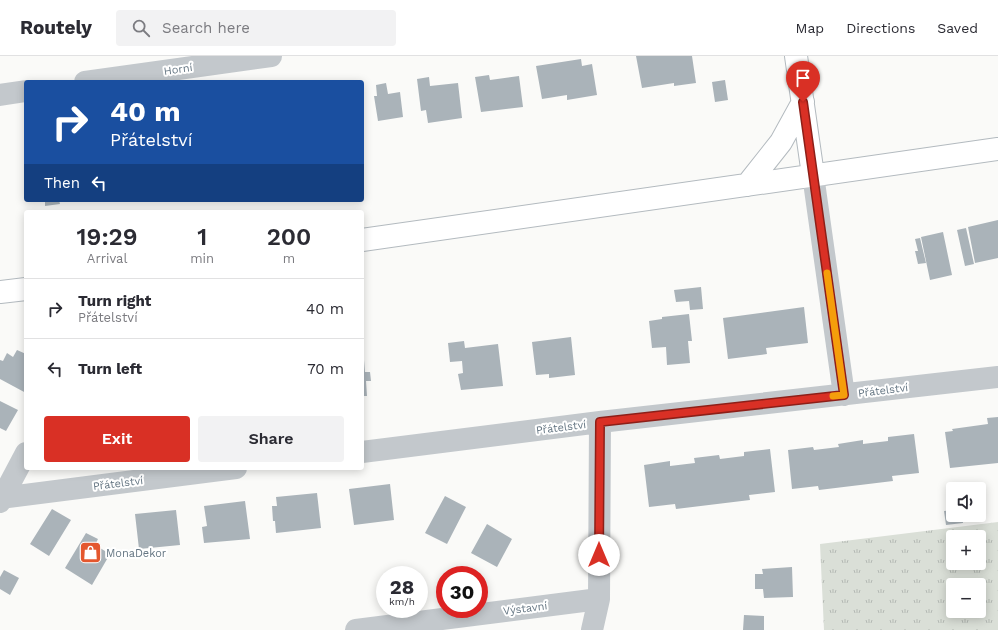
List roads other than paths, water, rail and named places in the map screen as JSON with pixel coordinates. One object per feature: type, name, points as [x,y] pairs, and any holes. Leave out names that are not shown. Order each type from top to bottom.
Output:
[{"type":"main road","points":[[796,56],[813,175]]},
{"type":"main road","points":[[748,185],[781,142],[803,102]]},
{"type":"main road","points":[[364,240],[998,149]]},
{"type":"main road","points":[[0,292],[24,289]]},
{"type":"street","name":"Horní","points":[[98,80],[240,58],[271,56]]},
{"type":"street","points":[[0,95],[24,91]]},
{"type":"street","points":[[813,175],[844,395]]},
{"type":"street","name":"Přátelství","points":[[364,452],[600,422],[998,377]]},
{"type":"street","points":[[592,630],[599,599],[600,422]]},
{"type":"street","points":[[1,499],[24,457]]},
{"type":"street","name":"Přátelství","points":[[1,499],[221,470]]},
{"type":"street","name":"Výstavní","points":[[356,630],[599,599]]},
{"type":"place","name":"MonaDekor","points":[[90,553]]}]
